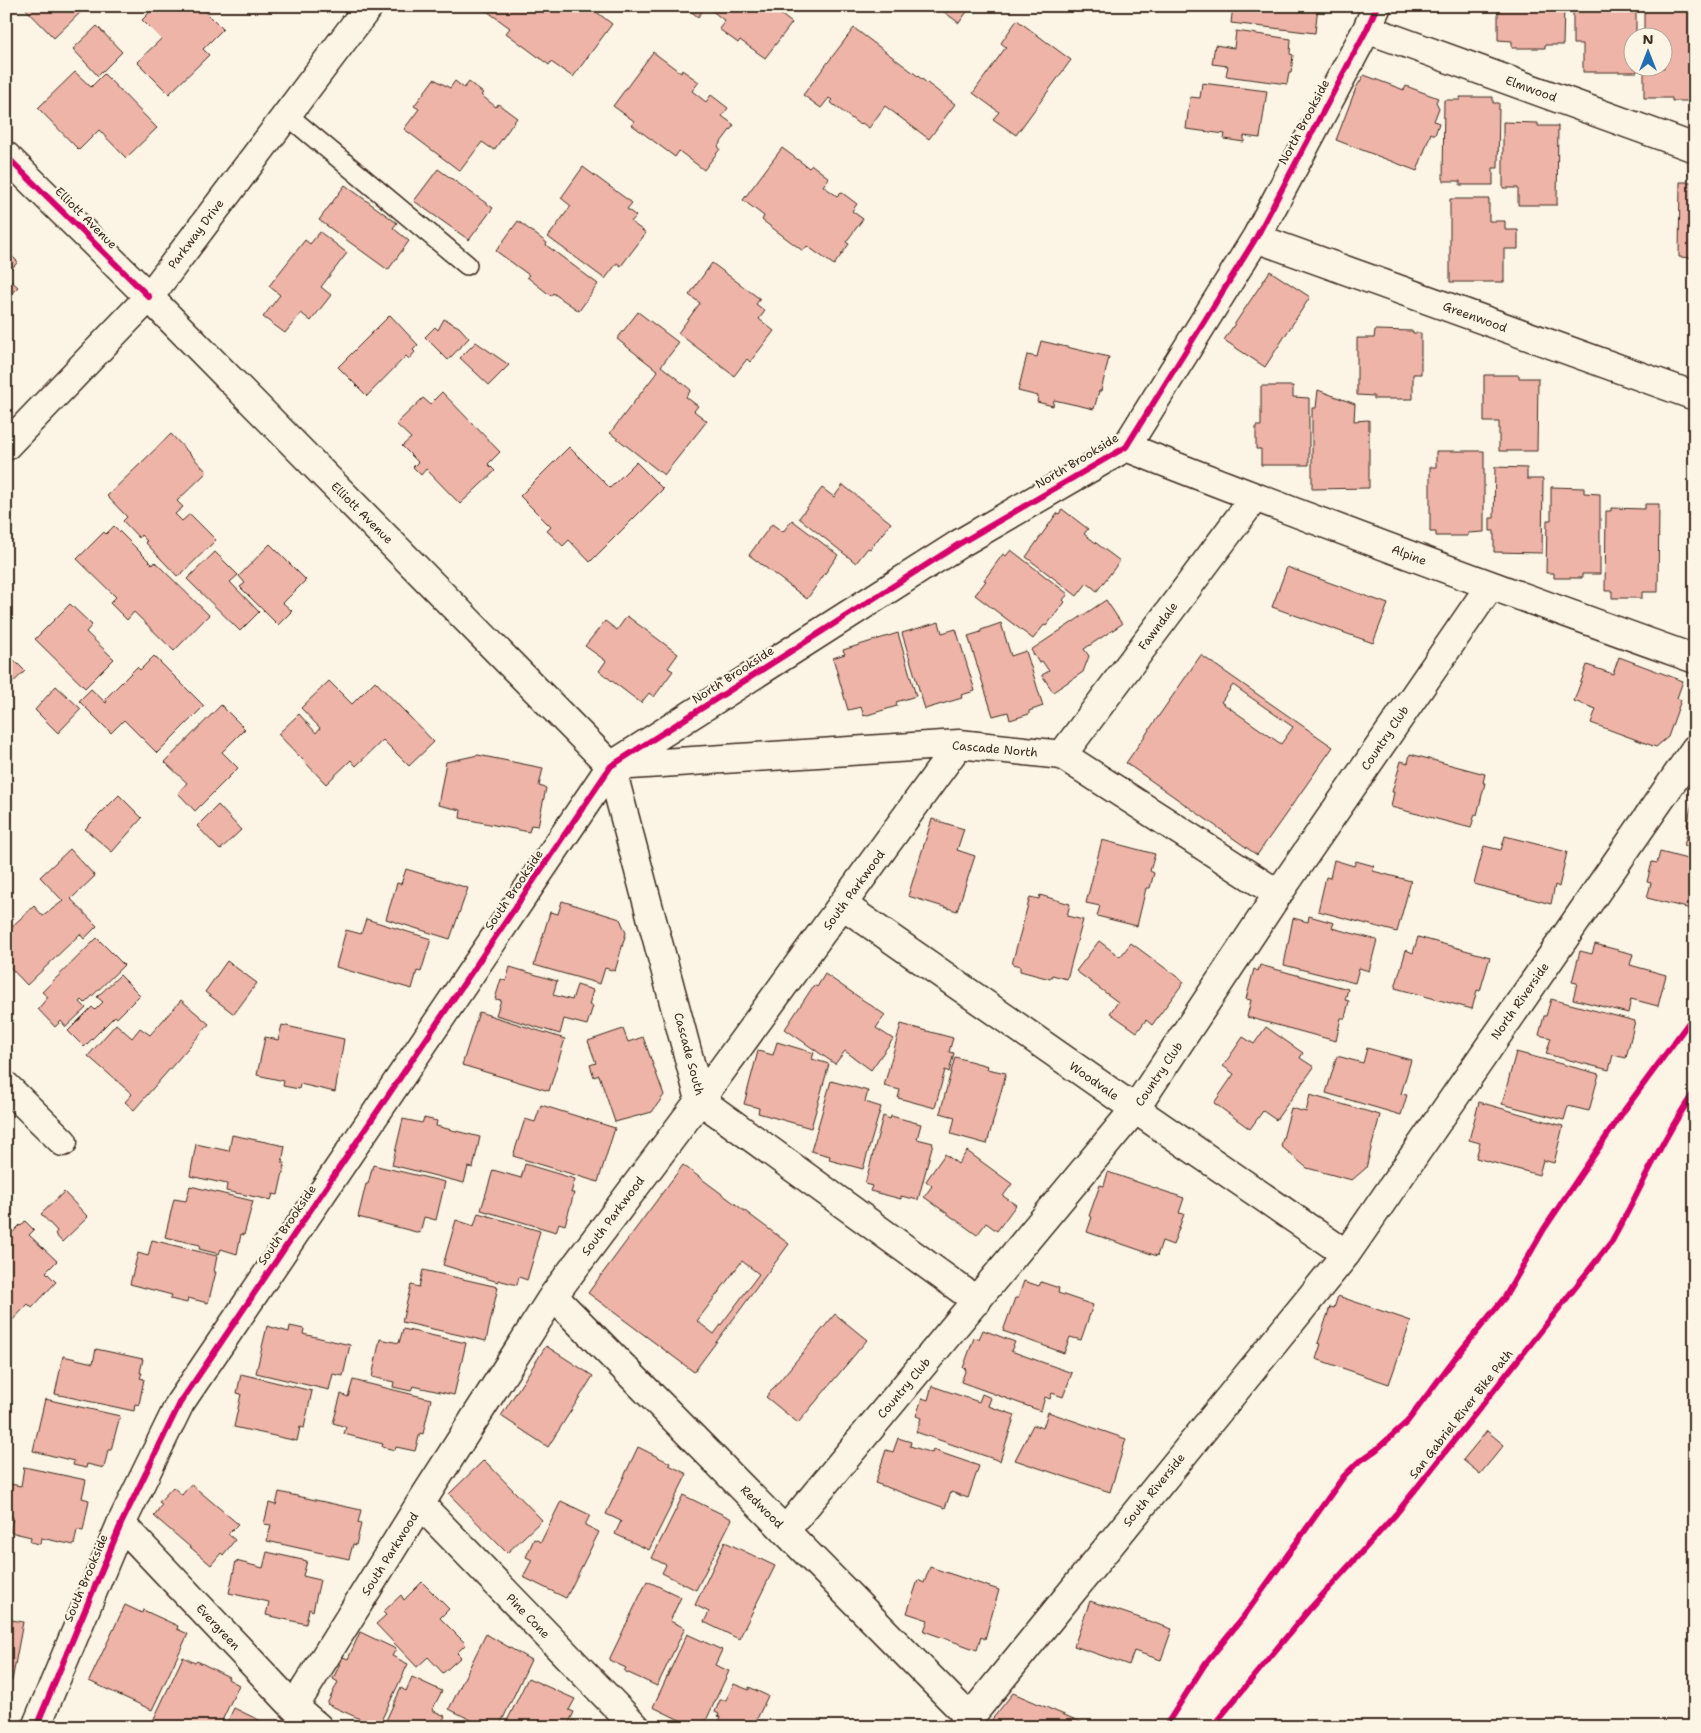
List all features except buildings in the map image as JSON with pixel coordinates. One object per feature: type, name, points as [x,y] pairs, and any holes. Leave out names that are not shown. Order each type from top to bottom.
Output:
[{"type":"street","name":"Parkway Drive","points":[[6,446],[149,297],[368,6]]},
{"type":"street","name":"Elmwood","points":[[1372,18],[1695,148]]},
{"type":"street","name":"North Brookside","points":[[611,766],[959,544],[1126,447],[1256,238],[1372,18]]},
{"type":"street","name":"Elliott Avenue","points":[[6,156],[149,297],[611,766]]},
{"type":"street","name":"Greenwood","points":[[1256,238],[1695,396]]},
{"type":"street","name":"Alpine","points":[[1126,447],[1254,498],[1490,586],[1695,659]]},
{"type":"street","name":"Fawndale","points":[[1062,755],[1254,498]]},
{"type":"street","name":"Country Club","points":[[785,1531],[1135,1110],[1278,894],[1490,586]]},
{"type":"street","name":"Cascade North","points":[[611,766],[959,744],[1062,755],[1278,894]]},
{"type":"street","name":"South Parkwood","points":[[294,1708],[420,1504],[553,1296],[700,1100],[959,744]]},
{"type":"street","name":"North Riverside","points":[[1346,1254],[1695,749]]},
{"type":"street","name":"Cascade South","points":[[611,766],[700,1100],[977,1301]]},
{"type":"street","name":"South Brookside","points":[[36,1727],[121,1524],[180,1403],[611,766]]},
{"type":"street","name":"Woodvale","points":[[843,905],[1135,1110],[1346,1254]]},
{"type":"street","points":[[6,1086],[63,1142]]},
{"type":"street","name":"South Riverside","points":[[966,1722],[1346,1254]]},
{"type":"street","name":"Redwood","points":[[553,1296],[785,1531],[966,1722]]},
{"type":"street","name":"Pine Cone","points":[[420,1504],[636,1727]]},
{"type":"street","name":"Evergreen","points":[[121,1524],[294,1708],[318,1727]]},
{"type":"lane","points":[[286,114],[467,265]]},
{"type":"cycle path","points":[[36,1727],[121,1524],[180,1403],[611,766],[959,544],[1126,447],[1256,238],[1367,29],[1377,6]]},
{"type":"cycle path","points":[[6,156],[149,297]]},
{"type":"cycle path","points":[[1165,1727],[1205,1664],[1244,1616],[1344,1476],[1407,1422],[1455,1358],[1505,1297],[1544,1229],[1623,1112],[1695,1014]]},
{"type":"cycle path","name":"San Gabriel River Bike Path","points":[[1212,1727],[1308,1611],[1396,1514],[1612,1241],[1662,1146],[1695,1091]]}]
